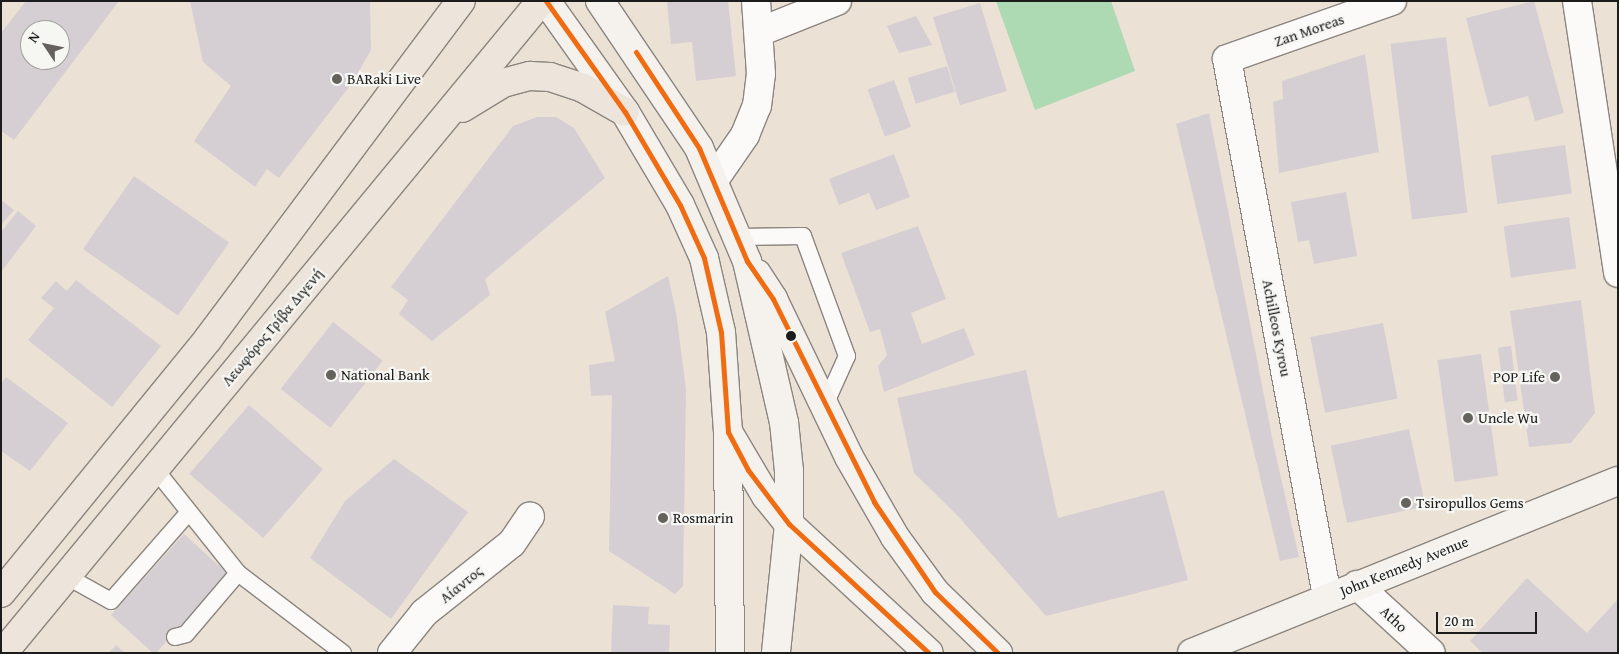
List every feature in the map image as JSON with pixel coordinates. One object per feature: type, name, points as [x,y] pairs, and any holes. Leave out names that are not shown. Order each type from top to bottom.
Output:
[{"type":"main road","points":[[1,592],[208,339],[461,1]]},
{"type":"main road","name":"Λεωφόρος Γρίβα Διγενή","points":[[3,653],[541,1]]},
{"type":"main road","points":[[546,1],[625,112],[680,205],[704,258],[721,332],[728,432],[730,653]]},
{"type":"main road","points":[[600,1],[699,148],[743,249],[773,299],[824,407],[870,494],[913,564],[935,592],[998,653]]},
{"type":"main road","points":[[446,118],[503,83],[530,76],[564,80],[625,112]]},
{"type":"main road","points":[[743,249],[784,422],[789,471],[789,524],[776,653]]},
{"type":"main road","points":[[728,432],[761,489],[789,524],[929,653]]},
{"type":"main road","name":"John Kennedy Avenue","points":[[1192,653],[1327,596],[1618,482]]},
{"type":"street","points":[[714,180],[745,134],[758,106],[761,74],[756,1]]},
{"type":"street","points":[[759,32],[837,1]]},
{"type":"street","name":"Zan Moreas","points":[[1227,59],[1392,1]]},
{"type":"street","points":[[1577,1],[1618,273]]},
{"type":"street","name":"Achilleos Kyrou","points":[[1227,59],[1327,596]]},
{"type":"street","name":"Αίαντος","points":[[392,653],[424,613],[512,543],[530,516]]},
{"type":"street","name":"Atho","points":[[1357,585],[1430,653]]},
{"type":"lane","points":[[743,249],[803,236],[847,356],[824,407]]},
{"type":"lane","points":[[155,469],[188,513],[238,573],[344,653]]},
{"type":"lane","points":[[66,576],[111,601],[188,513]]},
{"type":"lane","points":[[176,637],[186,634],[238,573]]},
{"type":"green space","points":[[996,1],[1111,1],[1135,71],[1035,110]]},
{"type":"building","points":[[26,1],[119,1],[70,66],[70,20],[20,20],[20,70],[67,70],[14,140],[1,131],[1,33]]},
{"type":"building","points":[[190,1],[370,1],[371,50],[352,83],[279,178],[267,169],[255,187],[194,141],[231,86],[203,62]]},
{"type":"building","points":[[667,1],[728,1],[736,76],[696,81],[692,42],[671,44]]},
{"type":"building","points":[[1534,1],[1564,113],[1535,121],[1528,96],[1489,107],[1466,18]]},
{"type":"building","points":[[980,3],[1007,91],[960,105],[933,17]]},
{"type":"building","points":[[916,16],[932,45],[899,53],[887,26]]},
{"type":"building","points":[[1446,37],[1468,213],[1412,220],[1390,44]]},
{"type":"building","points":[[1365,54],[1379,152],[1279,173],[1273,102],[1283,99],[1282,81]]},
{"type":"building","points":[[947,66],[955,92],[916,104],[908,78]]},
{"type":"building","points":[[894,80],[911,127],[885,137],[868,90]]},
{"type":"building","points":[[1209,113],[1274,447],[1299,557],[1280,561],[1176,124]]},
{"type":"building","points":[[537,117],[556,117],[574,128],[605,178],[485,279],[490,295],[432,341],[399,314],[408,300],[391,287],[513,126]]},
{"type":"building","points":[[1565,145],[1572,194],[1498,204],[1491,155]]},
{"type":"building","points":[[894,154],[910,197],[876,210],[869,193],[839,205],[829,179]]},
{"type":"building","points":[[134,176],[229,243],[178,315],[83,249]]},
{"type":"building","points":[[1346,192],[1357,256],[1314,264],[1309,240],[1298,242],[1291,202]]},
{"type":"building","points":[[1,200],[14,210],[1,225]]},
{"type":"building","points":[[18,211],[36,226],[1,272],[1,232]]},
{"type":"building","points":[[1569,217],[1576,268],[1511,278],[1504,226]]},
{"type":"building","points":[[918,226],[946,299],[911,313],[922,344],[964,328],[975,355],[884,392],[878,366],[887,355],[880,329],[870,332],[841,253]]},
{"type":"building","points":[[668,276],[676,312],[686,389],[683,586],[675,594],[609,551],[612,395],[591,396],[589,365],[615,361],[605,312]]},
{"type":"building","points":[[76,280],[161,346],[112,407],[28,340],[54,308],[41,298],[56,281],[67,291]]},
{"type":"building","name":"POP Life","points":[[1581,300],[1595,413],[1571,443],[1529,447],[1510,311]]},
{"type":"building","name":"National Bank","points":[[333,322],[383,361],[330,428],[281,389]]},
{"type":"building","points":[[1383,323],[1398,399],[1325,413],[1310,337]]},
{"type":"building","points":[[1511,346],[1518,401],[1505,402],[1498,348]]},
{"type":"building","name":"Uncle Wu","points":[[1481,354],[1498,476],[1455,482],[1437,360]]},
{"type":"building","points":[[1026,370],[1058,518],[1164,490],[1188,580],[1046,616],[958,516],[914,473],[897,398]]},
{"type":"building","points":[[6,377],[68,423],[30,471],[1,451],[1,383]]},
{"type":"building","points":[[249,405],[323,469],[263,538],[189,474]]},
{"type":"building","points":[[1409,429],[1425,506],[1347,523],[1331,446]]},
{"type":"building","points":[[394,459],[468,512],[391,619],[310,558],[345,501]]},
{"type":"building","points":[[184,534],[228,574],[156,653],[153,653],[111,615]]},
{"type":"building","points":[[1527,578],[1587,633],[1618,599],[1618,653],[1483,653],[1470,641]]},
{"type":"building","points":[[613,605],[649,607],[648,624],[670,625],[669,653],[611,653]]},
{"type":"building","points":[[116,645],[125,653],[109,653]]},
{"type":"transit line","points":[[546,1],[625,112],[680,205],[704,258],[721,332],[728,432],[748,470],[789,524],[929,653]]},
{"type":"transit line","points":[[636,52],[699,148],[747,261],[773,299],[874,502],[935,592],[998,653]]},
{"type":"place","name":"BARaki Live","points":[[337,79]]},
{"type":"place","name":"National Bank","points":[[331,375]]},
{"type":"place","name":"POP Life","points":[[1555,377]]},
{"type":"place","name":"Uncle Wu","points":[[1468,418]]},
{"type":"place","name":"Tsiropullos Gems","points":[[1406,503]]},
{"type":"place","name":"Rosmarin","points":[[663,518]]}]
